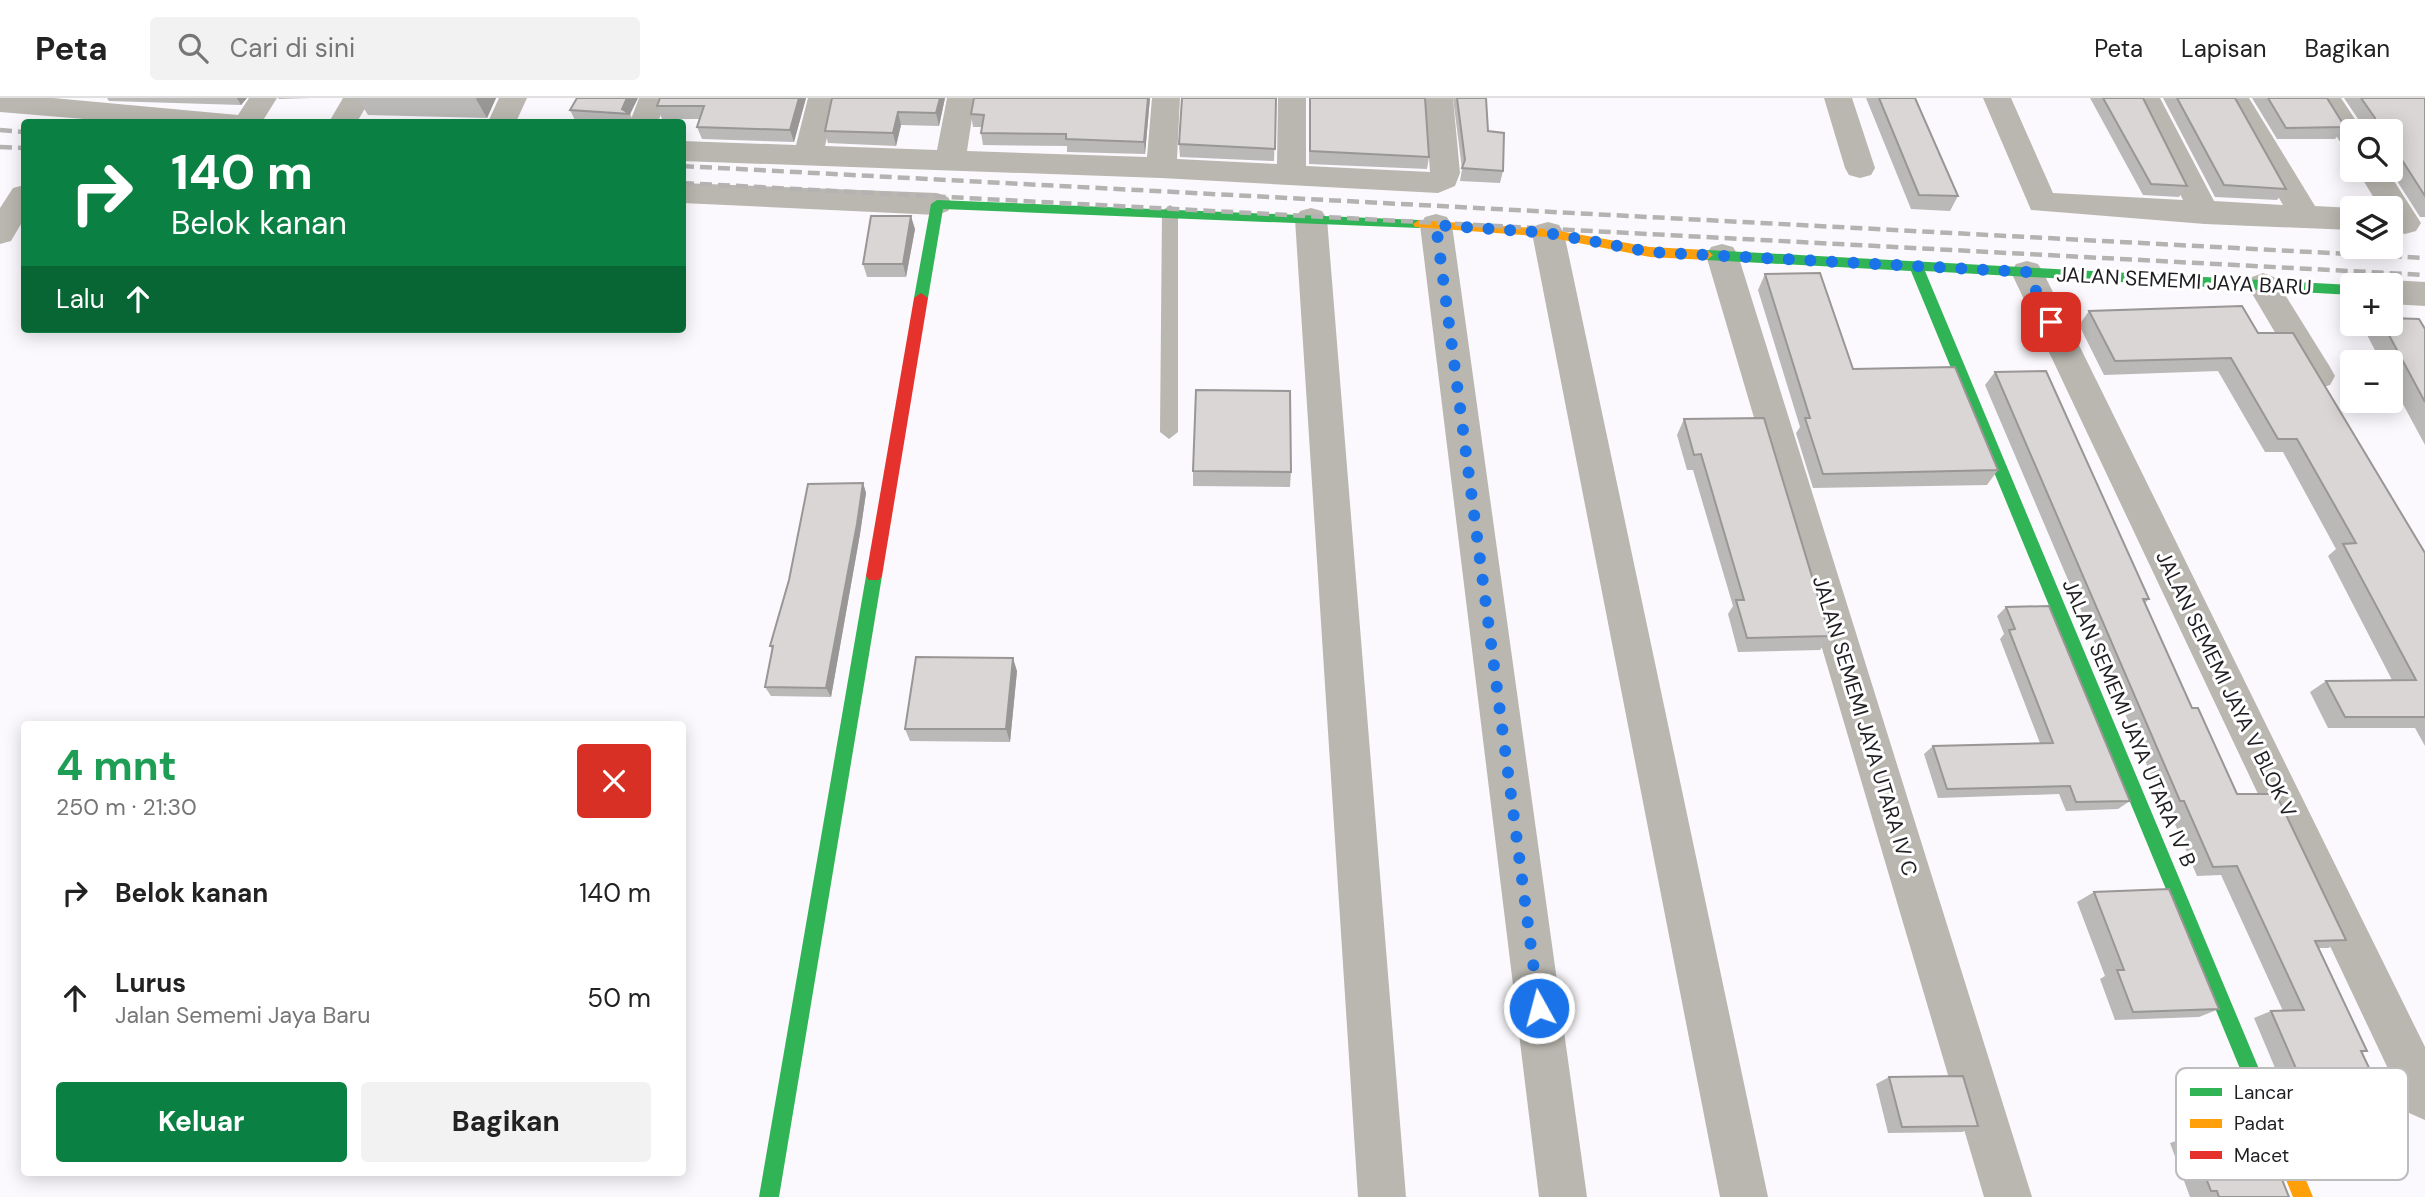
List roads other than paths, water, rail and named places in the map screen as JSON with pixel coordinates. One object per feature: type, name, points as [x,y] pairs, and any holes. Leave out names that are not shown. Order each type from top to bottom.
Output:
[{"type":"street","points":[[250,119],[263,98]]},
{"type":"street","points":[[346,119],[356,98]]},
{"type":"street","points":[[503,119],[513,98]]},
{"type":"street","points":[[645,119],[653,98]]},
{"type":"street","points":[[808,157],[822,98]]},
{"type":"street","points":[[950,160],[961,98]]},
{"type":"street","points":[[1161,168],[1166,98]]},
{"type":"street","points":[[1289,174],[1293,160],[1292,98]]},
{"type":"street","points":[[686,151],[1161,168],[1438,183],[1444,179],[1445,173],[1438,98]]},
{"type":"street","points":[[1838,98],[1860,168]]},
{"type":"street","points":[[1997,98],[2042,203],[2340,218]]},
{"type":"street","points":[[2146,98],[2205,213]]},
{"type":"street","points":[[2235,98],[2305,216]]},
{"type":"street","points":[[2327,98],[2340,119]]},
{"type":"street","points":[[0,103],[83,104],[204,119]]},
{"type":"street","points":[[2380,182],[2407,223]]},
{"type":"street","points":[[686,193],[937,204],[769,1197]]},
{"type":"street","points":[[0,233],[21,200]]},
{"type":"street","name":"JALAN SEMEMI JAYA BARU","points":[[937,204],[1170,211],[1436,225],[1548,233],[1650,252],[2340,289]]},
{"type":"street","points":[[1311,219],[1382,1197]]},
{"type":"street","points":[[1436,225],[1563,1197]]},
{"type":"street","points":[[1548,233],[1744,1197]]},
{"type":"street","name":"JALAN SEMEMI JAYA UTARA IV C","points":[[1722,255],[2008,1197]]},
{"type":"street","name":"JALAN SEMEMI JAYA UTARA IV B","points":[[1916,266],[2249,1068]]},
{"type":"street","name":"JALAN SEMEMI JAYA V BLOK V","points":[[2027,272],[2425,1097]]},
{"type":"street","points":[[2263,285],[2334,402]]},
{"type":"street","points":[[2403,293],[2425,294]]},
{"type":"street","name":"JALAN SEMEMI JAYA UTARA IV B","points":[[2296,1180],[2303,1197]]},
{"type":"lane","points":[[1169,432],[1170,211]]},
{"type":"railway","points":[[0,130],[21,132]]},
{"type":"railway","points":[[0,147],[21,148]]},
{"type":"railway","points":[[686,166],[2425,258]]},
{"type":"railway","points":[[686,183],[2425,275]]}]
